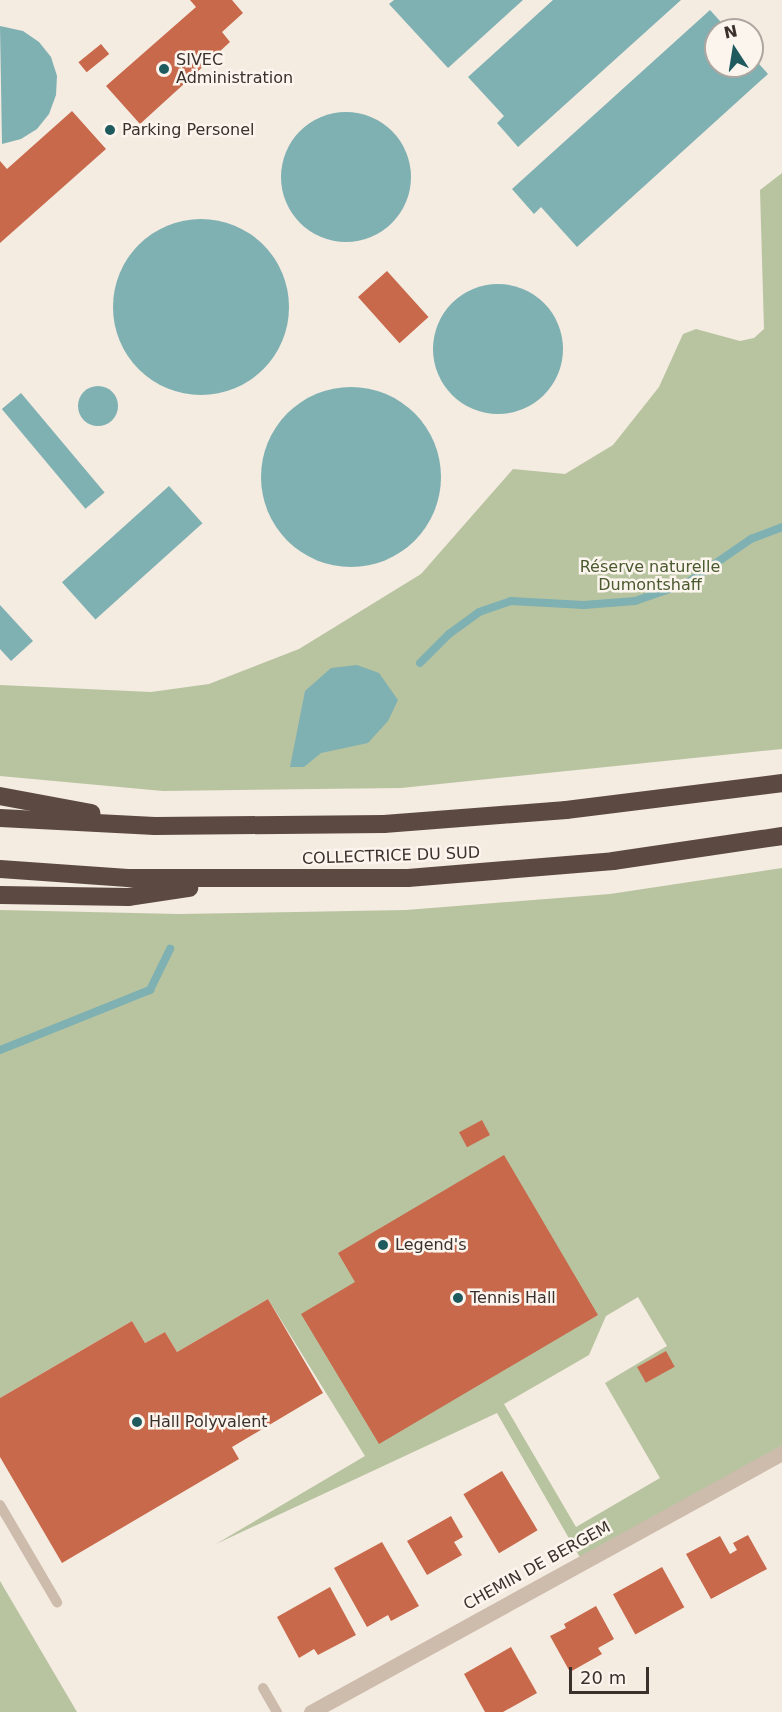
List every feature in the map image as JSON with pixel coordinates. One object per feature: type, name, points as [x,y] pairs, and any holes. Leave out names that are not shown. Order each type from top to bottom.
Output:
[{"type":"highway","name":"COLLECTRICE DU SUD","points":[[0,818],[155,826],[384,824],[566,810],[782,783]]},
{"type":"highway","points":[[0,796],[155,826]]},
{"type":"highway","name":"COLLECTRICE DU SUD","points":[[0,869],[128,878],[244,880],[431,876],[613,861],[782,836]]},
{"type":"highway","points":[[0,895],[128,897],[244,880]]},
{"type":"street","name":"CHEMIN DE BERGEM","points":[[311,1712],[782,1453]]},
{"type":"lane","points":[[0,1504],[57,1602]]},
{"type":"lane","points":[[263,1688],[277,1712]]},
{"type":"green space","name":"Réserve naturelle Dumontshaff","points":[[782,173],[782,749],[401,788],[163,791],[0,776],[0,685],[151,692],[209,684],[299,649],[421,574],[513,469],[565,474],[613,445],[659,387],[683,334],[696,329],[740,341],[754,338],[764,329],[760,190]]},
{"type":"green space","points":[[782,868],[782,1453],[582,1561],[497,1413],[216,1544],[365,1456],[268,1299],[177,1352],[165,1332],[145,1343],[132,1321],[0,1398],[0,910],[178,914],[406,910],[610,894]],"holes":[[[638,1297],[667,1346],[605,1383],[660,1478],[576,1527],[504,1404],[589,1355],[606,1316]]]},
{"type":"green space","points":[[0,1581],[77,1712],[0,1712]]},
{"type":"water","points":[[394,0],[523,0],[448,68],[389,4]]},
{"type":"water","points":[[553,0],[681,0],[518,147],[497,123],[504,116],[468,77]]},
{"type":"water","points":[[710,10],[717,18],[704,18],[704,78],[764,78],[577,247],[541,207],[534,214],[512,189]]},
{"type":"water","points":[[0,26],[23,31],[39,42],[51,57],[57,76],[56,95],[49,114],[37,129],[21,139],[2,144]]},
{"type":"water","points":[[346,112],[371,117],[392,131],[406,152],[411,177],[406,202],[392,223],[371,237],[346,242],[321,237],[300,223],[286,202],[281,177],[286,152],[300,131],[321,117]]},
{"type":"water","points":[[201,219],[235,226],[250,234],[263,245],[274,258],[282,273],[289,307],[282,341],[274,356],[263,369],[250,380],[235,388],[201,395],[167,388],[152,380],[139,369],[128,356],[120,341],[113,307],[120,273],[128,258],[139,245],[152,234],[167,226]]},
{"type":"water","points":[[498,284],[523,289],[544,303],[558,324],[563,349],[558,374],[544,395],[523,409],[498,414],[473,409],[452,395],[438,374],[433,349],[438,324],[452,303],[473,289]]},
{"type":"water","points":[[98,386],[106,387],[112,392],[117,398],[117,414],[112,420],[106,425],[98,426],[90,425],[84,420],[79,414],[78,406],[79,398],[84,392],[90,387]]},
{"type":"water","points":[[351,387],[385,394],[401,402],[415,413],[426,427],[434,443],[441,477],[434,511],[426,527],[415,541],[401,552],[385,560],[351,567],[317,560],[301,552],[287,541],[276,527],[268,511],[261,477],[268,443],[276,427],[287,413],[301,402],[317,394]]},
{"type":"water","points":[[21,393],[105,493],[85,509],[2,409]]},
{"type":"water","points":[[169,486],[202,523],[95,620],[62,582]]},
{"type":"water","points":[[0,605],[33,641],[11,661],[0,649]]},
{"type":"water","points":[[357,665],[379,673],[398,700],[388,721],[368,743],[321,753],[304,767],[290,767],[305,691],[331,668]]},
{"type":"building","name":"SIVEC Administration","points":[[190,0],[232,0],[243,13],[222,32],[230,42],[140,124],[106,86],[196,7]]},
{"type":"building","points":[[101,44],[109,54],[87,72],[78,62]]},
{"type":"building","points":[[72,111],[106,149],[0,243],[0,161],[7,169]]},
{"type":"building","points":[[387,271],[428,317],[400,343],[358,297]]},
{"type":"building","points":[[482,1120],[490,1135],[467,1147],[459,1132]]},
{"type":"building","name":"Tennis Hall","points":[[504,1155],[598,1315],[379,1444],[301,1314],[355,1282],[338,1253]]},
{"type":"building","name":"Hall Polyvalent","points":[[268,1299],[323,1393],[232,1447],[239,1459],[62,1563],[0,1457],[0,1398],[132,1321],[145,1343],[165,1332],[177,1352]]},
{"type":"building","points":[[666,1351],[675,1367],[646,1383],[637,1367]]},
{"type":"building","points":[[502,1471],[538,1530],[499,1553],[463,1494]]},
{"type":"building","points":[[451,1516],[463,1537],[454,1542],[462,1555],[427,1575],[407,1541]]},
{"type":"building","points":[[748,1535],[767,1569],[711,1599],[686,1554],[720,1536],[730,1554],[737,1550],[733,1543]]},
{"type":"building","points":[[382,1542],[419,1606],[391,1621],[388,1615],[367,1627],[334,1568]]},
{"type":"building","points":[[662,1567],[684,1607],[635,1634],[613,1594]]},
{"type":"building","points":[[330,1587],[356,1635],[318,1655],[314,1649],[299,1658],[277,1617]]},
{"type":"building","points":[[596,1606],[614,1639],[598,1648],[602,1654],[570,1672],[550,1636],[566,1628],[564,1624]]},
{"type":"building","points":[[511,1647],[537,1693],[503,1712],[485,1712],[464,1674]]},
{"type":"waterway","points":[[420,663],[449,634],[479,612],[511,601],[584,605],[635,601],[687,583],[751,539],[782,527]]},
{"type":"waterway","points":[[0,1050],[150,990],[170,949]]},
{"type":"place","name":"SIVEC Administration","points":[[164,69]]},
{"type":"place","name":"Parking Personel","points":[[110,130]]},
{"type":"place","name":"Legend's","points":[[383,1245]]},
{"type":"place","name":"Tennis Hall","points":[[458,1298]]},
{"type":"place","name":"Hall Polyvalent","points":[[137,1422]]}]
